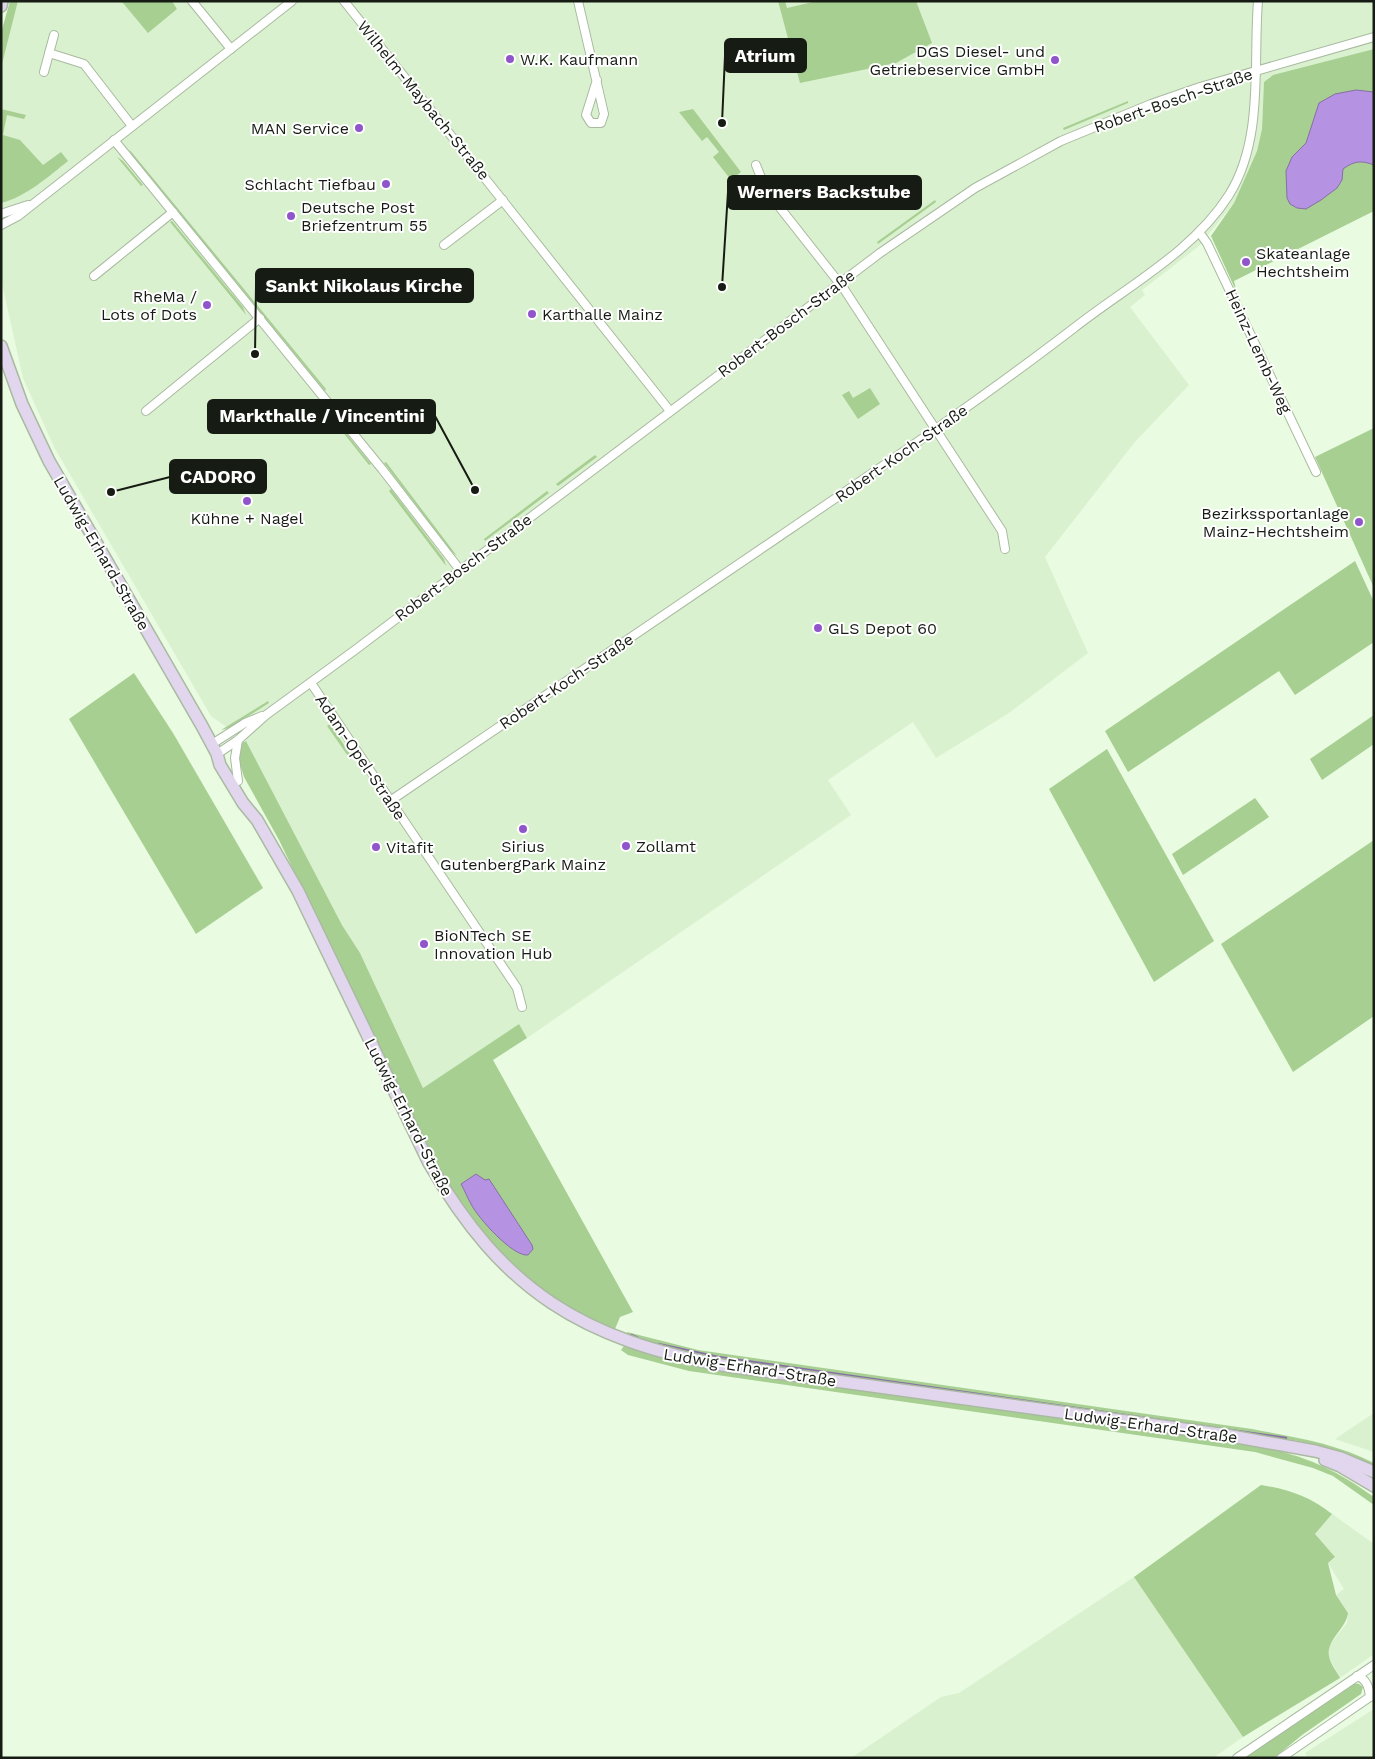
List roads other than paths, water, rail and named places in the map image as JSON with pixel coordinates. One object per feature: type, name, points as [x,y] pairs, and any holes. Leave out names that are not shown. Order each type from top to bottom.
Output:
[{"type":"main road","points":[[1,6],[2,1]]},
{"type":"main road","name":"Ludwig-Erhard-Straße","points":[[1,346],[22,404],[49,461],[214,749],[220,764],[238,795],[257,820],[298,891],[407,1120],[448,1196],[483,1244],[507,1268],[551,1303],[582,1322],[646,1349],[718,1365],[1220,1434],[1341,1458],[1374,1472]]},
{"type":"main road","name":"Ludwig-Erhard-Straße","points":[[214,749],[227,762],[238,780],[250,800],[257,820]]},
{"type":"main road","name":"Ludwig-Erhard-Straße","points":[[1288,1446],[1340,1466],[1374,1486]]},
{"type":"street","points":[[192,1],[231,49]]},
{"type":"street","points":[[2,226],[18,216],[292,1]]},
{"type":"street","name":"Wilhelm-Maybach-Straße","points":[[344,1],[670,411]]},
{"type":"street","points":[[578,1],[596,80],[604,119],[601,123],[596,124],[591,123],[586,115],[596,80]]},
{"type":"street","name":"Robert-Koch-Straße","points":[[390,801],[935,430],[1154,268],[1199,232],[1228,197],[1246,155],[1251,130],[1256,71],[1258,1]]},
{"type":"street","points":[[44,72],[54,35]]},
{"type":"street","name":"Robert-Bosch-Straße","points":[[214,749],[238,740],[266,714],[310,683],[839,283],[938,212],[975,188],[1037,152],[1151,104],[1256,71],[1371,39]]},
{"type":"street","points":[[49,53],[84,64],[132,126]]},
{"type":"street","points":[[114,140],[382,469],[460,570]]},
{"type":"street","points":[[756,165],[766,190],[839,283],[1002,531],[1005,549]]},
{"type":"street","points":[[1,214],[36,200]]},
{"type":"street","points":[[444,245],[503,200]]},
{"type":"street","points":[[94,276],[172,212]]},
{"type":"street","name":"Heinz-Lemb-Weg","points":[[1199,232],[1207,243],[1316,472]]},
{"type":"street","points":[[146,411],[260,318]]},
{"type":"street","name":"Adam-Opel-Straße","points":[[310,683],[517,988],[522,1008]]},
{"type":"street","name":"Robert-Bosch-Straße","points":[[214,749],[246,723],[266,714]]},
{"type":"street","points":[[238,740],[235,758],[238,780]]},
{"type":"street","points":[[1237,1758],[1374,1665]]},
{"type":"street","points":[[1281,1758],[1372,1695],[1366,1683],[1357,1676]]},
{"type":"waterway","points":[[631,1335],[638,1338]]},
{"type":"waterway","points":[[658,1344],[718,1357],[1286,1438]]},
{"type":"place","name":"W.K. Kaufmann","points":[[510,59]]},
{"type":"place","name":"DGS Diesel- und Getriebeservice GmbH","points":[[1055,60]]},
{"type":"place","name":"Atrium","points":[[722,123]]},
{"type":"place","name":"MAN Service","points":[[359,128]]},
{"type":"place","name":"Schlacht Tiefbau","points":[[386,184]]},
{"type":"place","name":"Deutsche Post Briefzentrum 55","points":[[291,216]]},
{"type":"place","name":"Skateanlage Hechtsheim","points":[[1246,262]]},
{"type":"place","name":"Werners Backstube","points":[[722,287]]},
{"type":"place","name":"RheMa / Lots of Dots","points":[[207,305]]},
{"type":"place","name":"Karthalle Mainz","points":[[532,314]]},
{"type":"place","name":"Sankt Nikolaus Kirche","points":[[255,354]]},
{"type":"place","name":"Markthalle / Vincentini","points":[[475,490]]},
{"type":"place","name":"CADORO","points":[[111,492]]},
{"type":"place","name":"Kühne + Nagel","points":[[247,501]]},
{"type":"place","name":"Bezirkssportanlage Mainz-Hechtsheim","points":[[1359,522]]},
{"type":"place","name":"GLS Depot 60","points":[[818,628]]},
{"type":"place","name":"Sirius GutenbergPark Mainz","points":[[523,829]]},
{"type":"place","name":"Zollamt","points":[[626,846]]},
{"type":"place","name":"Vitafit","points":[[376,847]]},
{"type":"place","name":"BioNTech SE Innovation Hub","points":[[424,944]]}]
